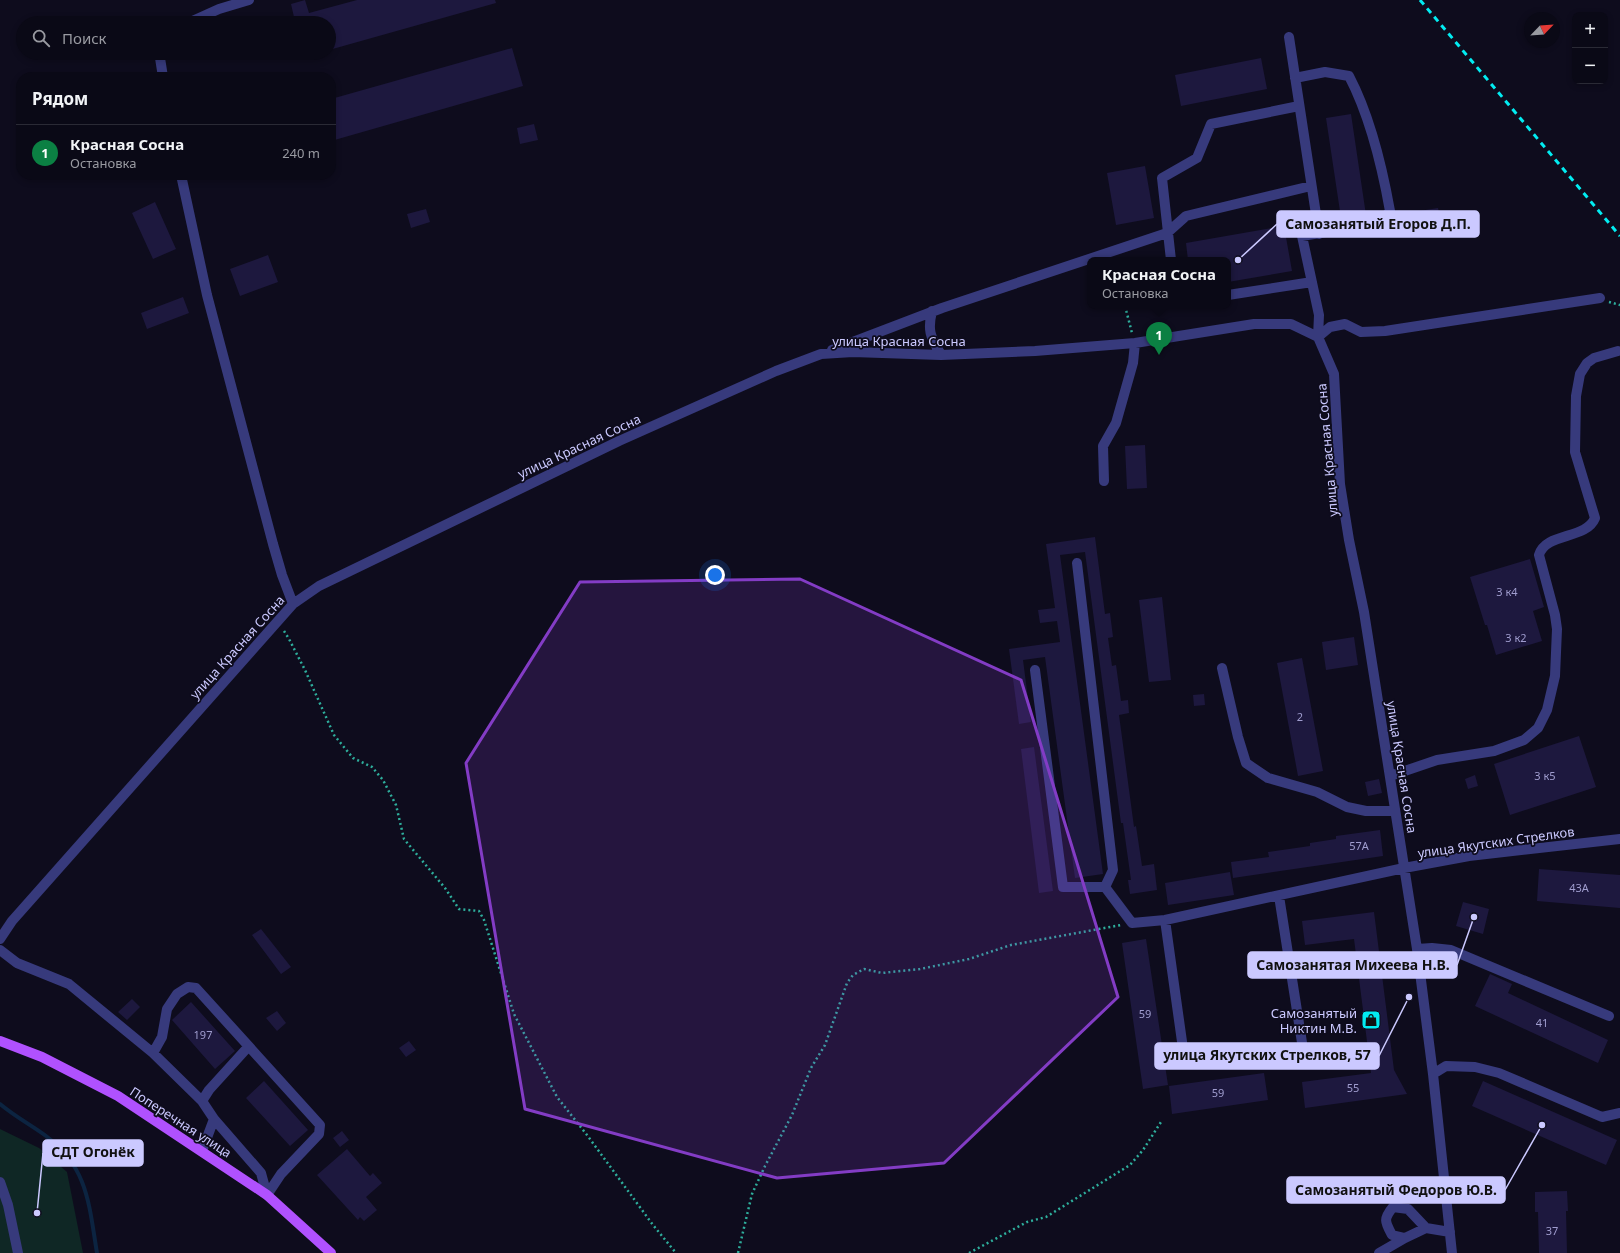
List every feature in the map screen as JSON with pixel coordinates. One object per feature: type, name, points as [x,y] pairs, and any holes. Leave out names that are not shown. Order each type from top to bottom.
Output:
[{"type":"main road","name":"Поперечная улица","points":[[0,1041],[42,1057],[118,1096],[267,1195],[331,1253]]},
{"type":"street","points":[[204,16],[219,9],[248,0]]},
{"type":"street","points":[[1289,37],[1319,234]]},
{"type":"street","points":[[160,60],[162,72]]},
{"type":"street","points":[[1295,78],[1325,72],[1349,76],[1362,104],[1382,169],[1390,211],[1380,223],[1302,236],[1319,315],[1318,337]]},
{"type":"street","points":[[1171,257],[1162,178],[1197,158],[1211,124],[1299,106]]},
{"type":"street","points":[[182,180],[207,295],[280,569],[292,604]]},
{"type":"street","points":[[1097,257],[1167,233],[1186,216],[1311,186]]},
{"type":"street","points":[[821,354],[932,311],[1087,260]]},
{"type":"street","points":[[1231,295],[1312,282]]},
{"type":"street","points":[[1318,337],[1330,327],[1345,324],[1361,332],[1385,330],[1600,298]]},
{"type":"street","points":[[932,311],[929,324],[932,339],[941,355]]},
{"type":"street","name":"улица Красная Сосна","points":[[0,939],[12,921],[276,621],[292,604],[319,586],[619,441],[776,371],[821,354],[853,352],[941,355],[1035,351],[1135,343],[1254,324],[1291,324],[1318,337],[1334,374],[1340,484],[1349,540],[1364,612],[1404,868]]},
{"type":"street","points":[[1104,481],[1103,446],[1116,424],[1133,363],[1135,343]]},
{"type":"street","points":[[1390,776],[1437,760],[1494,751],[1524,740],[1538,728],[1548,710],[1555,676],[1557,629],[1555,615],[1539,555],[1541,549],[1547,544],[1586,529],[1593,524],[1595,518],[1575,452],[1576,396],[1580,374],[1587,363],[1594,358],[1618,351]]},
{"type":"street","points":[[1077,563],[1114,870],[1105,887]]},
{"type":"street","points":[[1222,668],[1238,737],[1246,763],[1268,778],[1317,792],[1348,808],[1395,811]]},
{"type":"street","points":[[1035,670],[1063,887],[1105,887]]},
{"type":"street","name":"улица Якутских Стрелков","points":[[1452,1253],[1433,1074],[1417,949],[1404,868],[1468,856],[1620,839]]},
{"type":"street","points":[[1105,887],[1132,923],[1165,920],[1404,868]]},
{"type":"street","points":[[1165,920],[1185,1063],[1303,1049],[1279,896]]},
{"type":"street","points":[[1417,949],[1432,948],[1451,950],[1609,1016]]},
{"type":"street","points":[[0,950],[17,963],[69,984],[153,1053],[202,1101],[214,1119],[261,1173],[267,1195]]},
{"type":"street","points":[[153,1053],[162,1036],[167,1009],[177,994],[188,987],[196,988],[320,1125],[319,1134],[281,1174],[267,1195]]},
{"type":"street","points":[[202,1101],[209,1090],[248,1047]]},
{"type":"street","points":[[1433,1074],[1446,1066],[1476,1067],[1499,1073],[1602,1117],[1620,1113]]},
{"type":"street","points":[[202,1151],[214,1119]]},
{"type":"street","points":[[0,1182],[8,1204],[18,1253]]},
{"type":"street","points":[[1405,1238],[1392,1234],[1386,1223],[1387,1214],[1393,1207],[1408,1209],[1426,1228]]},
{"type":"street","points":[[1379,1253],[1426,1228],[1450,1232]]},
{"type":"path","points":[[1126,309],[1135,343]]},
{"type":"path","points":[[276,621],[290,639],[334,734],[353,758],[372,767],[383,780],[396,805],[404,839],[445,888],[459,909],[479,911],[484,920],[514,1014],[557,1097],[653,1225],[676,1253]]},
{"type":"path","points":[[738,1253],[752,1194],[792,1115],[811,1068],[825,1045],[847,983],[853,975],[864,969],[882,972],[920,969],[969,959],[1011,945],[1132,923]]},
{"type":"path","points":[[969,1253],[1027,1222],[1046,1217],[1130,1165],[1143,1150],[1161,1122]]},
{"type":"highlighted area","points":[[800,579],[1021,680],[1118,997],[944,1163],[777,1178],[525,1109],[466,763],[580,582]]},
{"type":"green space","points":[[0,1129],[39,1148],[67,1172],[83,1253],[0,1253]]},
{"type":"building","points":[[305,0],[309,13],[357,0],[495,0],[496,3],[336,48],[336,16],[294,16],[291,4]]},
{"type":"building","points":[[512,48],[523,86],[336,140],[336,98]]},
{"type":"building","points":[[1261,58],[1267,89],[1181,106],[1175,75]]},
{"type":"building","points":[[1351,114],[1366,215],[1341,218],[1326,118]]},
{"type":"building","points":[[534,124],[538,140],[520,144],[517,128]]},
{"type":"building","points":[[1145,166],[1154,218],[1116,225],[1107,173]]},
{"type":"building","points":[[155,202],[176,249],[153,259],[132,213]]},
{"type":"building","points":[[1438,208],[1441,221],[1409,227],[1407,213]]},
{"type":"building","points":[[426,209],[430,222],[411,228],[407,214]]},
{"type":"building","points":[[1284,226],[1292,271],[1231,281],[1231,257],[1188,257],[1186,243]]},
{"type":"building","points":[[268,255],[278,282],[240,296],[230,269]]},
{"type":"building","points":[[183,297],[189,313],[147,329],[141,313]]},
{"type":"building","points":[[1145,445],[1147,488],[1127,489],[1125,446]]},
{"type":"building","points":[[1095,537],[1105,614],[1110,613],[1113,637],[1108,638],[1112,666],[1116,665],[1121,701],[1128,700],[1129,713],[1119,715],[1134,827],[1136,826],[1142,866],[1154,864],[1157,890],[1130,894],[1128,880],[1131,880],[1123,823],[1121,823],[1085,552],[1060,555],[1103,874],[1075,878],[1045,657],[1023,660],[1031,722],[1019,724],[1009,649],[1060,642],[1057,621],[1040,623],[1038,610],[1055,608],[1046,544]]},
{"type":"building","points":[[1530,559],[1544,607],[1533,611],[1542,641],[1496,655],[1470,577]]},
{"type":"building","points":[[1162,597],[1171,680],[1149,682],[1139,600]]},
{"type":"building","points":[[1354,637],[1358,665],[1326,670],[1322,642]]},
{"type":"building","points":[[1302,658],[1323,771],[1298,776],[1277,663]]},
{"type":"building","points":[[1204,694],[1205,705],[1194,706],[1193,695]]},
{"type":"building","points":[[1579,736],[1596,787],[1510,815],[1494,764]]},
{"type":"building","points":[[1034,747],[1053,891],[1039,893],[1021,749]]},
{"type":"building","points":[[1475,775],[1478,786],[1468,789],[1465,779]]},
{"type":"building","points":[[1379,779],[1382,793],[1368,796],[1365,782]]},
{"type":"building","points":[[1380,830],[1383,856],[1233,878],[1231,862],[1269,857],[1268,852],[1310,846],[1310,843],[1336,839],[1336,836]]},
{"type":"building","points":[[1539,869],[1620,875],[1620,908],[1537,901]]},
{"type":"building","points":[[1230,872],[1234,895],[1168,905],[1165,883]]},
{"type":"building","points":[[1463,902],[1489,909],[1483,934],[1456,926]]},
{"type":"building","points":[[1374,912],[1394,1070],[1407,1094],[1305,1108],[1302,1082],[1371,1073],[1354,939],[1305,945],[1302,921]]},
{"type":"building","points":[[261,929],[291,967],[281,974],[252,935]]},
{"type":"building","points":[[1146,939],[1168,1085],[1143,1089],[1122,943]]},
{"type":"building","points":[[1490,974],[1512,984],[1508,993],[1608,1040],[1598,1063],[1475,1006]]},
{"type":"building","points":[[132,999],[140,1007],[127,1020],[118,1012]]},
{"type":"building","points":[[191,1002],[235,1051],[215,1069],[172,1020]]},
{"type":"building","points":[[277,1011],[286,1023],[277,1031],[266,1018]]},
{"type":"building","points":[[409,1041],[416,1050],[406,1057],[399,1048]]},
{"type":"building","points":[[1264,1073],[1268,1100],[1172,1114],[1169,1086]]},
{"type":"building","points":[[264,1081],[308,1130],[290,1146],[246,1098]]},
{"type":"building","points":[[1483,1081],[1617,1140],[1606,1165],[1472,1106]]},
{"type":"building","points":[[342,1131],[349,1140],[340,1147],[333,1138]]},
{"type":"building","points":[[347,1149],[370,1176],[373,1173],[382,1183],[366,1197],[377,1210],[364,1221],[360,1217],[358,1220],[317,1175]]},
{"type":"building","points":[[1567,1191],[1567,1253],[1539,1253],[1538,1212],[1535,1212],[1535,1192]]},
{"type":"waterway","points":[[0,1104],[46,1136],[60,1148],[71,1161],[84,1188],[92,1219],[97,1253]]},
{"type":"railway","points":[[1420,0],[1620,236]]},
{"type":"place","name":"Самозанятый Егоров Д.П.","points":[[1238,260]]},
{"type":"place","name":"Красная Сосна","points":[[1159,355]]},
{"type":"place","name":"Самозанятая Михеева Н.В.","points":[[1474,917]]},
{"type":"place","name":"улица Якутских Стрелков, 57","points":[[1409,997]]},
{"type":"place","name":"Самозанятый Никтин М.В.","points":[[1371,1020]]},
{"type":"place","name":"Самозанятый Федоров Ю.В.","points":[[1542,1125]]},
{"type":"place","name":"СДТ Огонёк","points":[[37,1213]]}]
